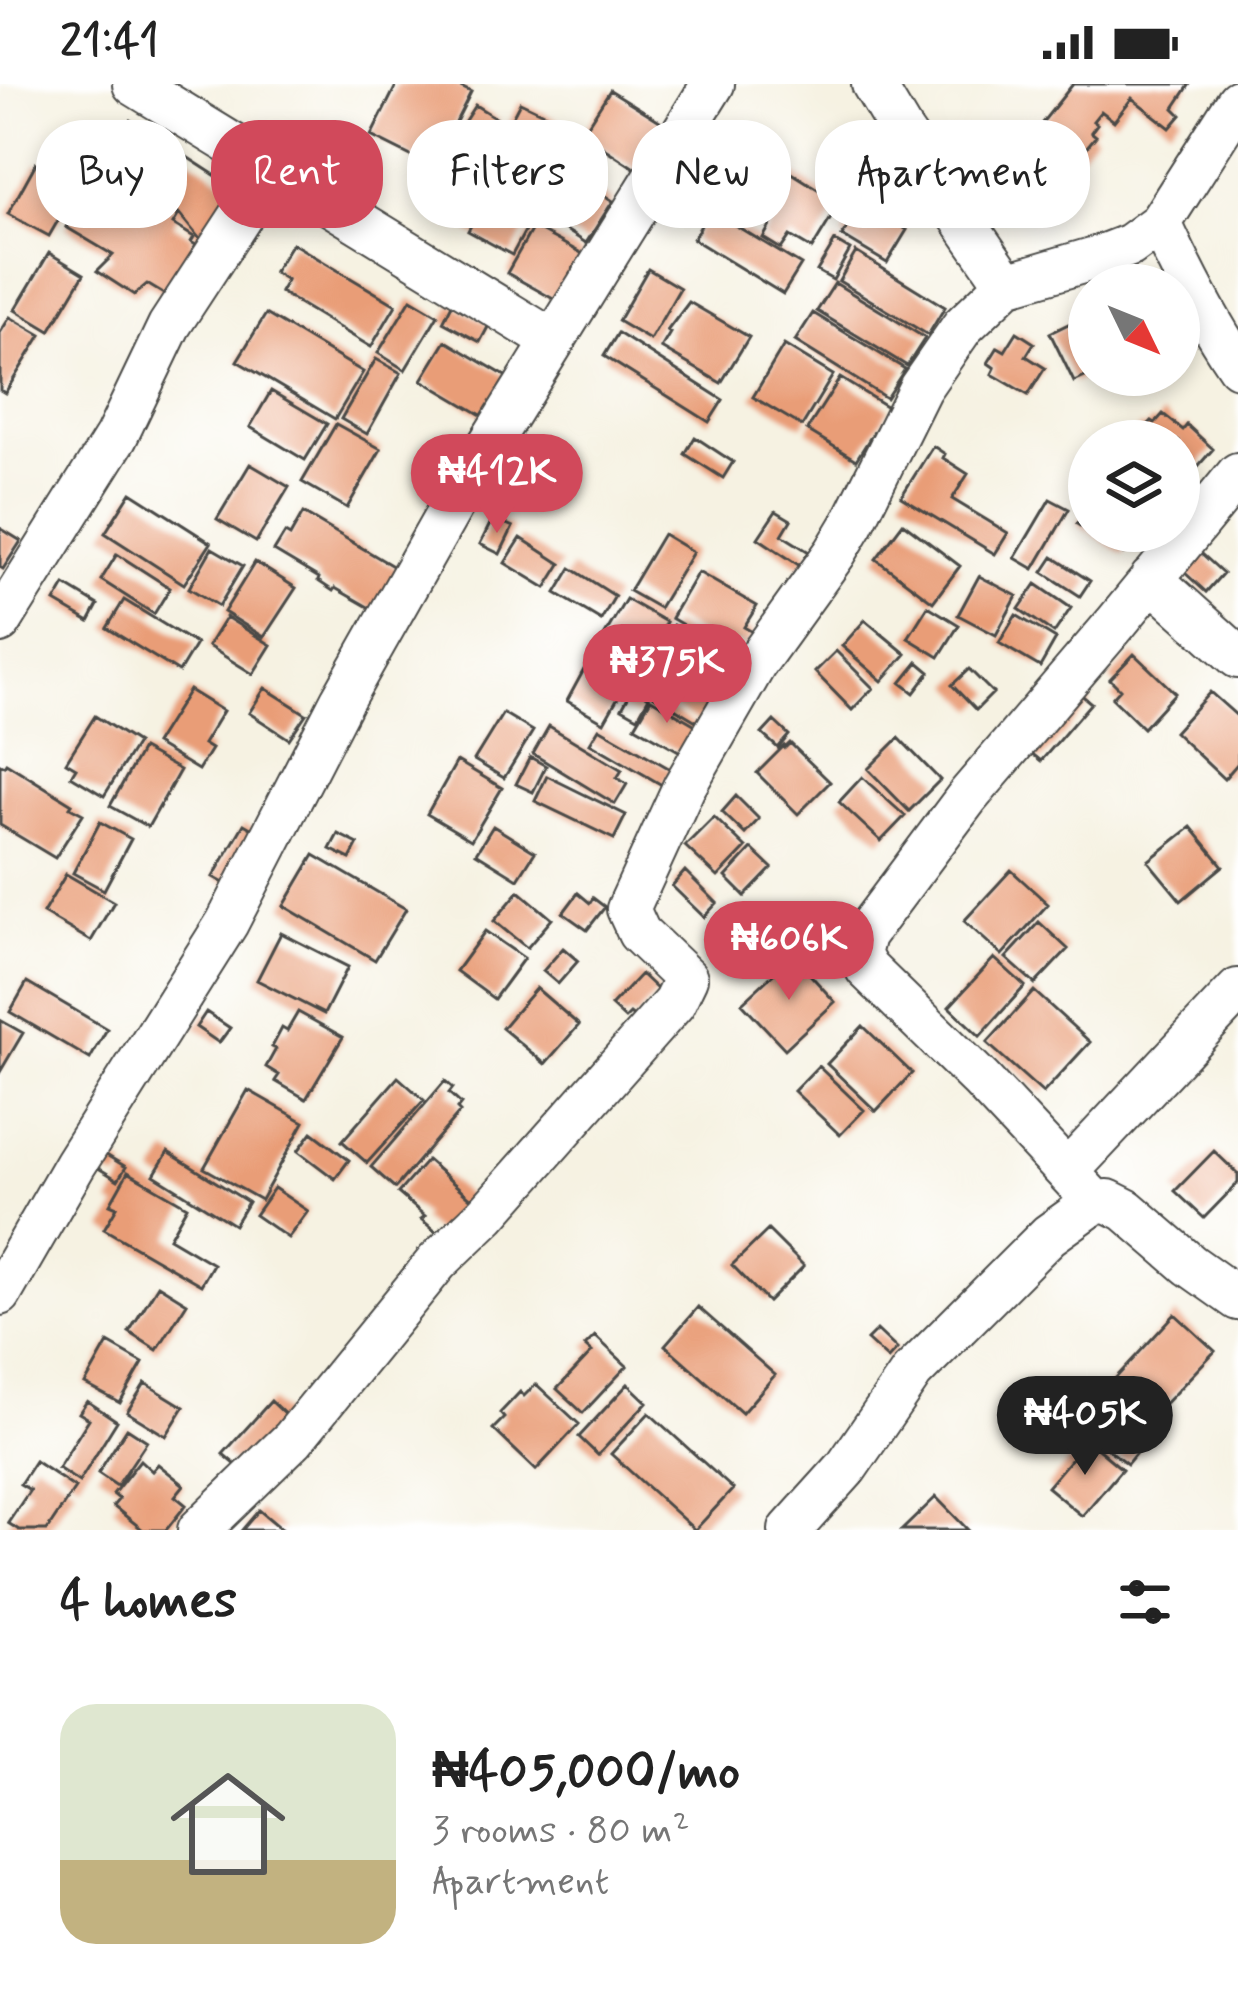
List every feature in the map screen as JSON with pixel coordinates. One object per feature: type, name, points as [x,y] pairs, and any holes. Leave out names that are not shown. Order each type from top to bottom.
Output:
[{"type":"street","points":[[134,84],[211,132]]},
{"type":"street","points":[[0,1294],[75,1164],[227,923],[342,700],[459,493],[713,84]]},
{"type":"street","points":[[873,84],[1007,284]]},
{"type":"street","points":[[199,1530],[293,1439],[437,1262],[487,1214],[674,1003],[686,978],[639,933],[628,909],[684,787],[755,664],[853,524],[920,388],[963,326],[1007,284],[1114,251],[1160,223],[1238,101]]},
{"type":"street","points":[[1160,223],[1185,279],[1238,366]]},
{"type":"street","points":[[0,622],[116,437],[169,326],[233,228]]},
{"type":"street","points":[[367,228],[554,341]]},
{"type":"street","points":[[1238,474],[968,796],[864,935],[859,955],[867,969],[1081,1187],[1126,1210],[1238,1299]]},
{"type":"street","points":[[1151,579],[1238,657]]},
{"type":"street","points":[[790,1530],[847,1468],[912,1372],[1049,1235],[1081,1187],[1238,989]]},
{"type":"building","points":[[397,84],[454,84],[471,92],[457,120],[407,120],[407,154],[383,142],[383,120],[379,120]]},
{"type":"building","points":[[1073,84],[1190,84],[1174,108],[1181,115],[1170,128],[1132,98],[1114,121],[1101,111],[1093,121],[1097,124],[1091,132],[1096,136],[1090,143],[1090,120],[1044,120]]},
{"type":"building","points":[[610,90],[658,120],[632,120],[632,166],[608,151],[608,120],[591,120]]},
{"type":"building","points":[[520,102],[558,120],[511,120]]},
{"type":"building","points":[[475,105],[499,120],[465,120]]},
{"type":"building","points":[[187,157],[211,173],[211,228],[226,228],[212,254],[187,223]]},
{"type":"building","points":[[36,163],[36,228],[54,228],[49,236],[8,214]]},
{"type":"building","points":[[791,172],[815,187],[815,228],[825,228],[812,249],[790,236],[781,249],[763,238],[769,228],[791,228]]},
{"type":"building","points":[[68,228],[179,228],[211,254],[180,304],[147,284],[134,295],[97,271],[113,255]]},
{"type":"building","points":[[470,228],[527,228],[512,255]]},
{"type":"building","points":[[532,228],[583,254],[557,301],[507,273]]},
{"type":"building","points":[[563,228],[596,228],[586,243]]},
{"type":"building","points":[[699,228],[740,228],[801,265],[783,294],[693,239]]},
{"type":"building","points":[[847,228],[907,230],[887,263],[842,236]]},
{"type":"building","points":[[835,241],[850,250],[833,280],[817,271]]},
{"type":"building","points":[[292,243],[396,305],[371,347],[280,292],[287,280],[274,272]]},
{"type":"building","points":[[856,252],[945,307],[928,335],[839,281]]},
{"type":"building","points":[[49,253],[84,274],[50,331],[15,310]]},
{"type":"building","points":[[648,269],[680,288],[650,340],[618,321]]},
{"type":"building","points":[[835,283],[925,338],[907,366],[817,311]]},
{"type":"building","points":[[411,299],[438,315],[405,370],[378,353]]},
{"type":"building","points":[[689,302],[749,337],[721,383],[661,348],[667,331]]},
{"type":"building","points":[[452,304],[489,325],[480,342],[443,322]]},
{"type":"building","points":[[813,313],[905,369],[886,398],[795,341]]},
{"type":"building","points":[[266,314],[363,372],[335,419],[237,361]]},
{"type":"building","points":[[10,317],[41,335],[5,393],[0,390],[0,333]]},
{"type":"building","points":[[1068,324],[1068,370],[1050,333]]},
{"type":"building","points":[[1017,332],[1034,343],[1026,356],[1045,368],[1028,395],[992,374],[995,368],[988,363],[998,347],[1005,351]]},
{"type":"building","points":[[618,333],[723,400],[709,422],[604,356]]},
{"type":"building","points":[[446,341],[507,377],[483,416],[422,380]]},
{"type":"building","points":[[784,345],[833,375],[802,426],[753,397]]},
{"type":"building","points":[[376,359],[401,373],[367,434],[341,419]]},
{"type":"building","points":[[840,378],[889,408],[856,460],[807,430]]},
{"type":"building","points":[[271,391],[327,424],[305,460],[250,427]]},
{"type":"building","points":[[336,424],[381,449],[347,508],[302,482]]},
{"type":"building","points":[[695,437],[733,462],[723,478],[685,454]]},
{"type":"building","points":[[1200,437],[1213,449],[1200,464]]},
{"type":"building","points":[[933,446],[968,474],[952,499],[1008,533],[995,554],[901,497]]},
{"type":"building","points":[[250,464],[289,487],[256,542],[217,519]]},
{"type":"building","points":[[131,492],[211,543],[184,584],[105,533]]},
{"type":"building","points":[[1050,499],[1068,508],[1034,569],[1015,558]]},
{"type":"building","points":[[776,511],[791,520],[782,535],[809,552],[800,566],[758,538]]},
{"type":"building","points":[[303,513],[401,571],[377,612],[333,591],[274,551],[285,533],[290,536]]},
{"type":"building","points":[[493,518],[513,527],[500,554],[480,544]]},
{"type":"building","points":[[903,523],[960,566],[933,602],[876,559]]},
{"type":"building","points":[[0,528],[21,541],[3,569],[0,567]]},
{"type":"building","points":[[663,534],[693,552],[659,608],[629,591]]},
{"type":"building","points":[[521,538],[561,564],[546,588],[505,563]]},
{"type":"building","points":[[212,548],[243,566],[219,606],[189,588]]},
{"type":"building","points":[[1201,553],[1223,573],[1206,592],[1184,572]]},
{"type":"building","points":[[117,554],[170,588],[154,614],[101,580]]},
{"type":"building","points":[[1053,557],[1090,581],[1080,596],[1043,572]]},
{"type":"building","points":[[255,562],[296,588],[264,637],[224,612]]},
{"type":"building","points":[[571,568],[615,596],[601,620],[556,593]]},
{"type":"building","points":[[698,572],[757,606],[744,627],[754,633],[745,647],[736,642],[730,652],[671,618]]},
{"type":"building","points":[[979,576],[1017,596],[996,635],[958,615]]},
{"type":"building","points":[[1036,584],[1071,608],[1054,633],[1019,609]]},
{"type":"building","points":[[65,585],[98,605],[89,622],[55,602]]},
{"type":"building","points":[[626,599],[666,622],[632,682],[591,658]]},
{"type":"building","points":[[124,600],[196,644],[179,672],[107,628]]},
{"type":"building","points":[[928,606],[959,625],[939,657],[908,638]]},
{"type":"building","points":[[1016,615],[1056,639],[1040,667],[999,643]]},
{"type":"building","points":[[226,617],[271,645],[253,674],[208,646]]},
{"type":"building","points":[[865,620],[906,654],[882,681],[842,646]]},
{"type":"building","points":[[673,625],[728,659],[717,676],[662,642]]},
{"type":"building","points":[[836,651],[873,688],[852,710],[815,672]]},
{"type":"building","points":[[658,654],[730,698],[711,730],[638,686]]},
{"type":"building","points":[[1134,654],[1175,693],[1143,728],[1112,698],[1120,689],[1110,679]]},
{"type":"building","points":[[918,662],[930,672],[914,693],[901,683]]},
{"type":"building","points":[[587,664],[625,685],[604,722],[567,701]]},
{"type":"building","points":[[969,669],[993,693],[976,710],[952,685]]},
{"type":"building","points":[[1072,687],[1091,703],[1041,761],[1025,748]]},
{"type":"building","points":[[265,688],[306,714],[289,739],[249,713]]},
{"type":"building","points":[[633,688],[649,697],[638,717],[622,708]]},
{"type":"building","points":[[189,690],[223,711],[203,744],[211,749],[198,770],[155,744]]},
{"type":"building","points":[[1210,692],[1238,717],[1238,763],[1224,779],[1174,732]]},
{"type":"building","points":[[651,699],[699,727],[684,754],[635,726]]},
{"type":"building","points":[[503,713],[533,731],[504,778],[474,760]]},
{"type":"building","points":[[95,716],[137,743],[104,796],[71,776],[76,768],[66,762]]},
{"type":"building","points":[[774,721],[789,735],[778,748],[762,734]]},
{"type":"building","points":[[549,726],[622,770],[617,778],[627,784],[615,804],[533,754]]},
{"type":"building","points":[[599,728],[672,770],[662,785],[590,743]]},
{"type":"building","points":[[899,738],[940,780],[909,811],[868,769]]},
{"type":"building","points":[[790,743],[830,782],[798,814],[757,773]]},
{"type":"building","points":[[142,749],[180,770],[148,827],[110,806]]},
{"type":"building","points":[[530,757],[546,766],[533,792],[516,784]]},
{"type":"building","points":[[457,761],[502,788],[471,840],[427,814]]},
{"type":"building","points":[[6,763],[83,814],[55,858],[0,825],[0,764]]},
{"type":"building","points":[[547,776],[626,815],[614,839],[535,801]]},
{"type":"building","points":[[862,777],[905,816],[881,841],[839,802]]},
{"type":"building","points":[[736,796],[759,819],[745,834],[722,812]]},
{"type":"building","points":[[714,817],[746,848],[718,877],[685,846]]},
{"type":"building","points":[[100,822],[131,839],[104,890],[73,873]]},
{"type":"building","points":[[244,824],[261,834],[231,887],[213,877]]},
{"type":"building","points":[[493,826],[535,852],[518,879],[476,853]]},
{"type":"building","points":[[1191,827],[1223,866],[1181,901],[1148,861]]},
{"type":"building","points":[[338,834],[358,844],[350,859],[330,849]]},
{"type":"building","points":[[752,849],[772,868],[745,896],[726,877]]},
{"type":"building","points":[[314,855],[406,909],[375,960],[284,906]]},
{"type":"building","points":[[1011,870],[1048,904],[1002,955],[964,921]]},
{"type":"building","points":[[685,871],[717,903],[704,917],[672,886]]},
{"type":"building","points":[[66,874],[114,902],[91,941],[43,913]]},
{"type":"building","points":[[519,891],[552,919],[527,948],[494,921]]},
{"type":"building","points":[[578,893],[605,907],[587,930],[563,913]]},
{"type":"building","points":[[1039,922],[1068,949],[1035,984],[1006,958]]},
{"type":"building","points":[[485,931],[524,958],[494,999],[456,971]]},
{"type":"building","points":[[281,933],[348,967],[324,1014],[257,980]]},
{"type":"building","points":[[563,948],[578,961],[558,984],[543,971]]},
{"type":"building","points":[[793,956],[835,1002],[785,1049],[742,1003]]},
{"type":"building","points":[[994,958],[1025,986],[980,1036],[949,1007]]},
{"type":"building","points":[[641,974],[659,991],[635,1018],[630,1014],[625,1019],[611,1006]]},
{"type":"building","points":[[27,982],[107,1029],[90,1059],[10,1012]]},
{"type":"building","points":[[536,988],[579,1025],[545,1064],[502,1028]]},
{"type":"building","points":[[1034,991],[1090,1042],[1043,1093],[987,1043]]},
{"type":"building","points":[[206,1012],[230,1028],[219,1043],[196,1027]]},
{"type":"building","points":[[298,1012],[343,1037],[306,1099],[275,1081],[279,1075],[266,1067],[282,1028],[287,1031]]},
{"type":"building","points":[[0,1020],[23,1033],[0,1072]]},
{"type":"building","points":[[863,1026],[912,1073],[876,1111],[827,1064]]},
{"type":"building","points":[[818,1066],[864,1110],[840,1135],[794,1091]]},
{"type":"building","points":[[398,1077],[424,1100],[367,1163],[342,1141]]},
{"type":"building","points":[[445,1081],[461,1104],[460,1112],[395,1188],[371,1167]]},
{"type":"building","points":[[248,1090],[304,1122],[261,1200],[204,1168]]},
{"type":"building","points":[[312,1132],[349,1160],[335,1179],[298,1151]]},
{"type":"building","points":[[1214,1151],[1238,1174],[1238,1183],[1204,1218],[1175,1191]]},
{"type":"building","points":[[168,1152],[248,1202],[234,1225],[154,1175]]},
{"type":"building","points":[[103,1153],[126,1167],[118,1180],[95,1166]]},
{"type":"building","points":[[427,1160],[475,1202],[444,1239],[398,1193]]},
{"type":"building","points":[[128,1172],[187,1206],[169,1238],[213,1264],[201,1285],[104,1229],[117,1207],[110,1204]]},
{"type":"building","points":[[274,1188],[308,1211],[288,1238],[255,1215]]},
{"type":"building","points":[[768,1230],[804,1266],[768,1302],[732,1265]]},
{"type":"building","points":[[158,1285],[187,1303],[157,1350],[129,1332]]},
{"type":"building","points":[[698,1307],[775,1375],[742,1413],[665,1345]]},
{"type":"building","points":[[1175,1314],[1215,1351],[1139,1431],[1100,1395]]},
{"type":"building","points":[[877,1330],[897,1349],[888,1359],[867,1340]]},
{"type":"building","points":[[595,1336],[627,1366],[583,1413],[557,1389],[592,1352],[585,1346]]},
{"type":"building","points":[[108,1343],[143,1363],[120,1403],[85,1384]]},
{"type":"building","points":[[145,1383],[184,1407],[166,1436],[127,1412]]},
{"type":"building","points":[[536,1384],[579,1424],[536,1470],[493,1429],[504,1418],[500,1413],[520,1392],[524,1396]]},
{"type":"building","points":[[628,1384],[647,1402],[598,1455],[579,1437]]},
{"type":"building","points":[[87,1401],[117,1421],[79,1482],[58,1468],[89,1419],[79,1413]]},
{"type":"building","points":[[271,1401],[289,1418],[242,1470],[223,1454]]},
{"type":"building","points":[[1090,1401],[1144,1443],[1127,1464],[1073,1422]]},
{"type":"building","points":[[649,1413],[733,1489],[695,1530],[611,1454]]},
{"type":"building","points":[[127,1428],[147,1441],[117,1486],[98,1473]]},
{"type":"building","points":[[1087,1440],[1122,1469],[1082,1516],[1047,1487]]},
{"type":"building","points":[[140,1460],[152,1471],[158,1464],[184,1485],[175,1496],[186,1505],[166,1530],[143,1530],[113,1506],[119,1499],[113,1494]]},
{"type":"building","points":[[35,1461],[75,1488],[47,1530],[19,1530],[8,1523],[30,1490],[20,1484]]},
{"type":"building","points":[[936,1497],[968,1530],[902,1530]]},
{"type":"building","points":[[259,1510],[283,1530],[242,1530]]}]
